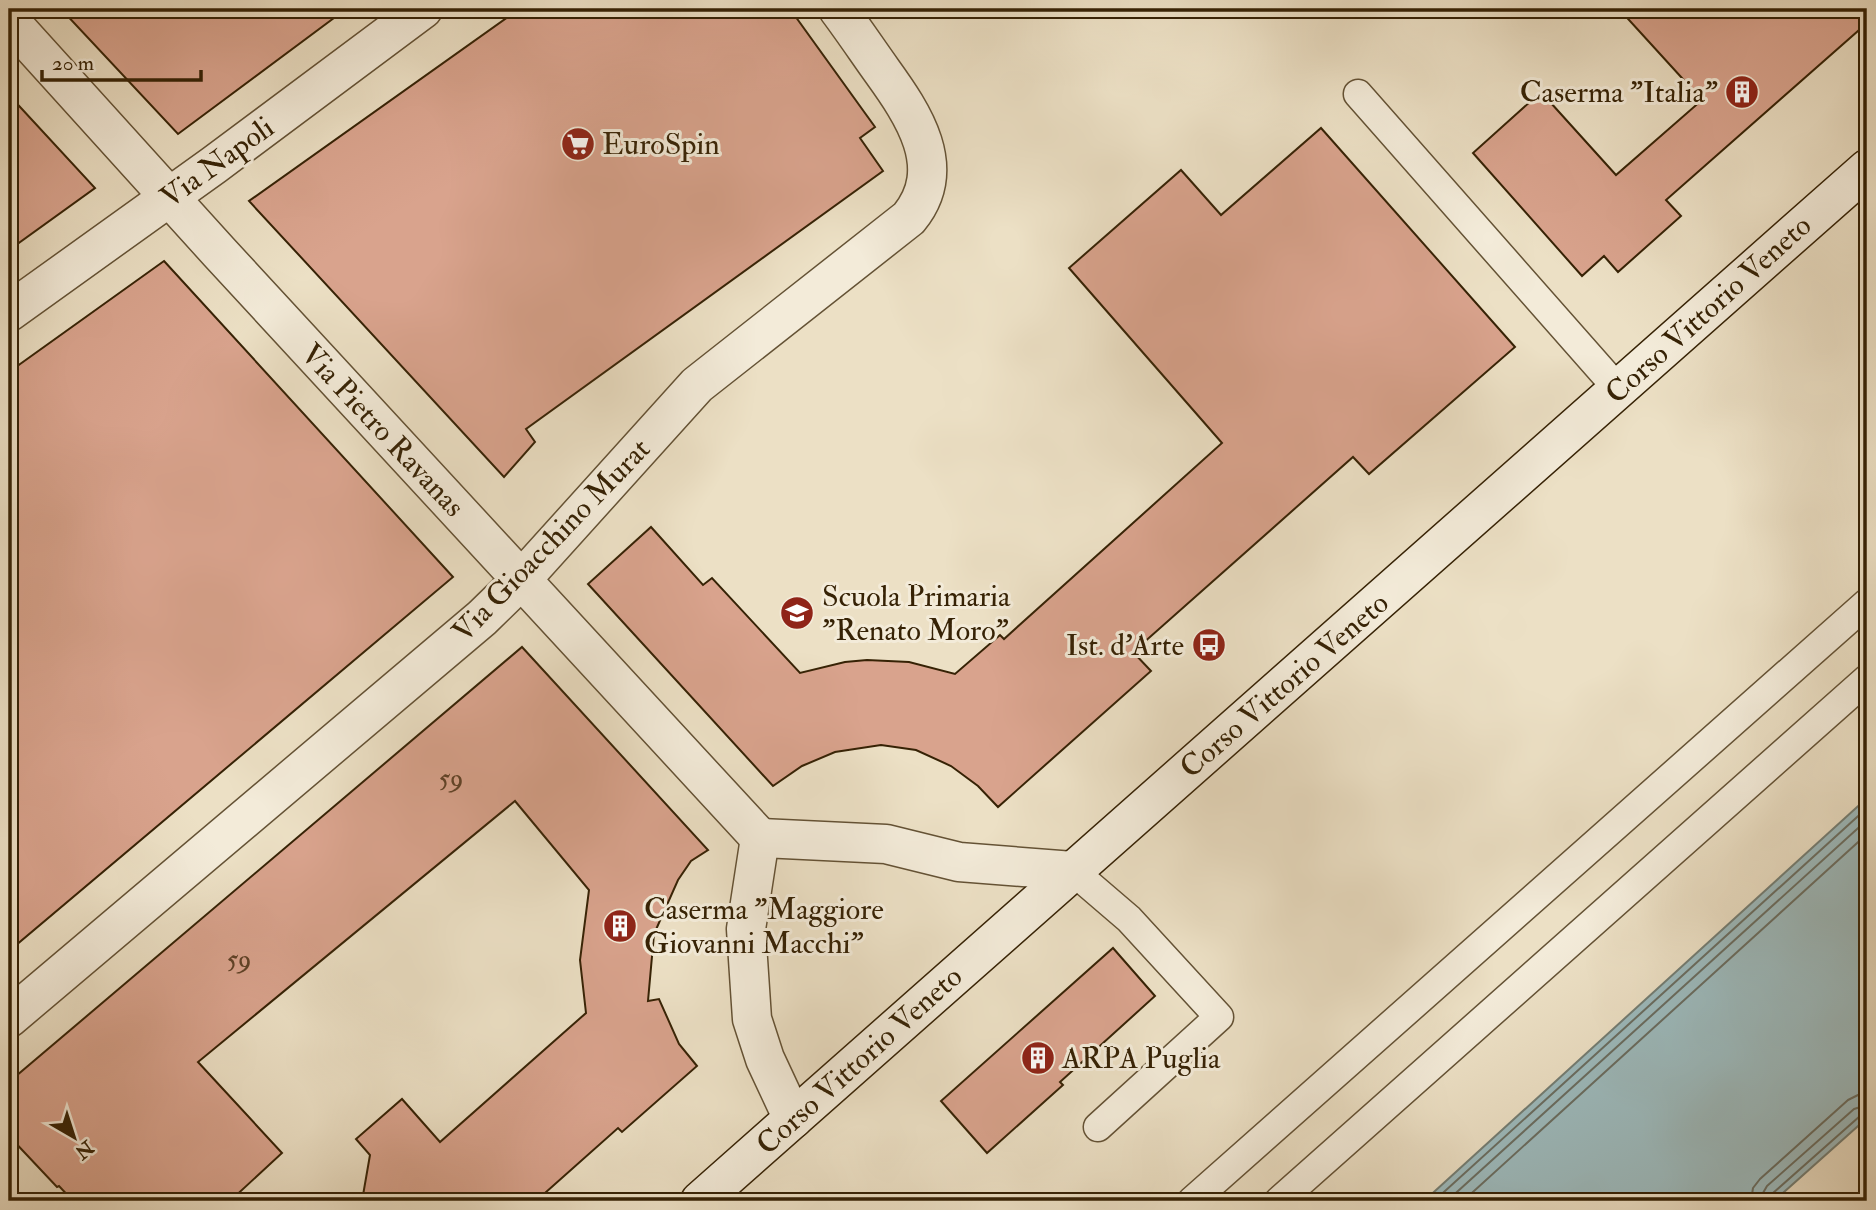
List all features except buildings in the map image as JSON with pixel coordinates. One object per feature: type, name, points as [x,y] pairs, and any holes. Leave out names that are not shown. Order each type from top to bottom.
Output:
[{"type":"street","name":"Via Napoli","points":[[9,312],[423,9]]},
{"type":"street","name":"Via Gioacchino Murat","points":[[9,1018],[482,618],[521,580],[697,385],[902,224],[918,208],[924,195],[927,166],[925,149],[916,122],[838,9]]},
{"type":"street","name":"Via Pietro Ravanas","points":[[9,20],[760,838]]},
{"type":"street","name":"Corso Vittorio Veneto","points":[[700,1201],[1867,169]]},
{"type":"street","points":[[793,1119],[765,1059],[752,1019],[746,929],[760,838],[886,844],[959,862],[1073,871]]},
{"type":"lane","points":[[1358,94],[1618,389]]},
{"type":"lane","points":[[1192,1201],[1867,603]]},
{"type":"lane","points":[[1279,1201],[1867,679]]},
{"type":"lane","points":[[1073,871],[1129,919],[1219,1017],[1098,1126]]},
{"type":"water","points":[[1867,798],[1867,1118],[1774,1201],[1424,1201]]},
{"type":"place","name":"Caserma \"Italia\"","points":[[1742,92]]},
{"type":"place","name":"EuroSpin","points":[[578,144]]},
{"type":"place","name":"Scuola Primaria \"Renato Moro\"","points":[[797,613]]},
{"type":"place","name":"Ist. d'Arte","points":[[1209,645]]},
{"type":"place","name":"Caserma \"Maggiore Giovanni Macchi\"","points":[[620,926]]},
{"type":"place","name":"ARPA Puglia","points":[[1038,1058]]}]
